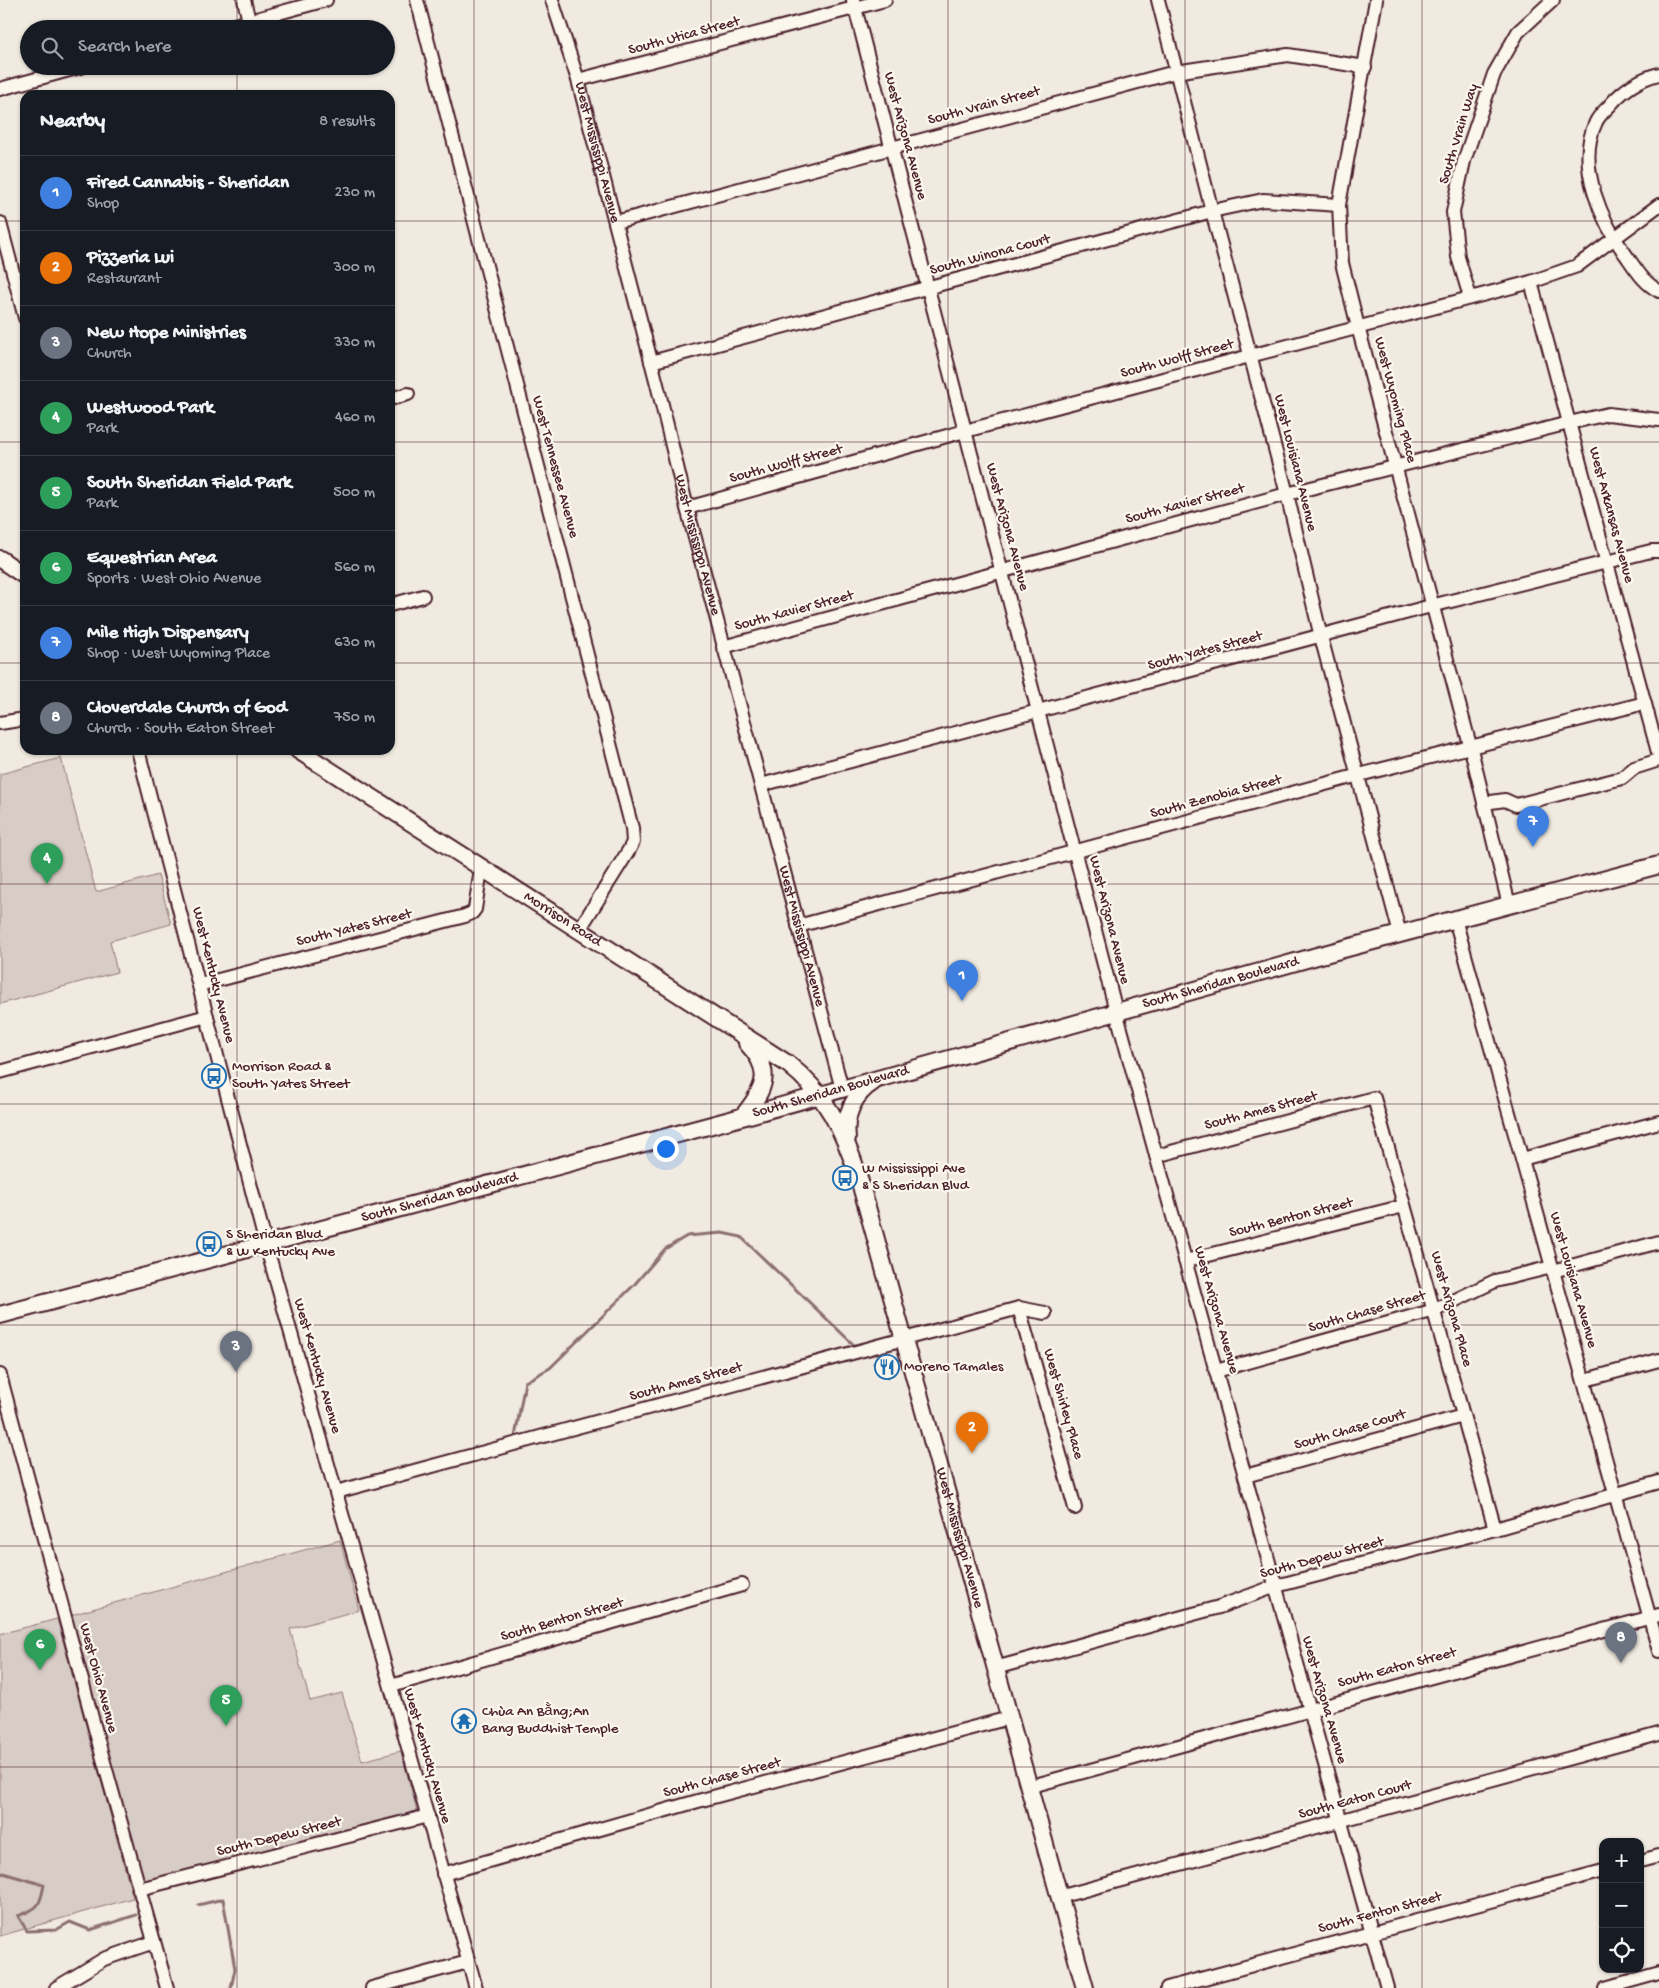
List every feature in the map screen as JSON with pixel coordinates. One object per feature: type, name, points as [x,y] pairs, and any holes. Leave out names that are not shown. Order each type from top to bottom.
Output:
[{"type":"main road","points":[[0,560],[20,573]]},
{"type":"main road","name":"Morrison Road","points":[[306,755],[788,1064],[820,1095]]},
{"type":"main road","name":"South Sheridan Boulevard","points":[[0,1315],[743,1116],[1116,1011],[1659,865]]},
{"type":"main road","points":[[736,1030],[756,1054],[764,1074],[761,1091],[743,1116]]},
{"type":"main road","points":[[848,1145],[846,1123],[851,1106],[862,1090],[880,1078]]},
{"type":"main road","name":"West Mississippi Avenue","points":[[820,1095],[837,1121],[848,1145],[1084,1988]]},
{"type":"street","points":[[244,0],[249,20]]},
{"type":"street","points":[[253,20],[326,0]]},
{"type":"street","name":"West Tennessee Avenue","points":[[417,0],[632,828],[633,842],[630,850],[579,930]]},
{"type":"street","name":"West Mississippi Avenue","points":[[552,0],[578,80],[616,222],[723,647],[842,1089]]},
{"type":"street","name":"South Utica Street","points":[[578,80],[854,4],[885,0]]},
{"type":"street","name":"West Louisiana Avenue","points":[[1158,0],[1287,494],[1321,637],[1400,934]]},
{"type":"street","name":"West Wyoming Place","points":[[1376,0],[1339,205],[1342,263],[1470,749],[1509,905]]},
{"type":"street","name":"South Vrain Way","points":[[1470,297],[1458,257],[1453,212],[1464,161],[1494,74],[1518,32],[1553,0]]},
{"type":"street","name":"West Arizona Avenue","points":[[854,4],[1116,1011],[1388,1988]]},
{"type":"street","name":"South Vrain Street","points":[[616,222],[1176,72],[1288,55],[1365,67]]},
{"type":"street","points":[[1659,74],[1646,77],[1618,96],[1596,121],[1588,153],[1592,184],[1613,238],[1649,286],[1659,291]]},
{"type":"street","points":[[0,89],[51,75]]},
{"type":"street","name":"South Winona Court","points":[[651,362],[1212,211],[1263,200],[1339,205]]},
{"type":"street","name":"South Wolff Street","points":[[687,508],[966,431],[1531,282],[1577,266],[1659,205]]},
{"type":"street","points":[[0,223],[20,285]]},
{"type":"street","name":"West Arkansas Avenue","points":[[1484,803],[1505,800],[1516,805],[1622,778],[1641,765],[1659,758],[1531,282]]},
{"type":"street","points":[[395,398],[408,394]]},
{"type":"street","name":"South Xavier Street","points":[[723,647],[1287,494],[1569,423],[1608,414],[1659,420]]},
{"type":"street","name":"South Yates Street","points":[[761,785],[1321,637],[1431,606],[1606,562],[1659,551]]},
{"type":"street","points":[[395,604],[423,596]]},
{"type":"street","name":"South Zenobia Street","points":[[798,926],[1359,775],[1470,749],[1645,703]]},
{"type":"street","points":[[0,723],[20,720]]},
{"type":"street","name":"West Kentucky Avenue","points":[[139,755],[266,1245],[476,1988]]},
{"type":"street","name":"South Yates Street","points":[[199,985],[465,916],[472,913],[475,909],[481,869]]},
{"type":"street","name":"West Louisiana Avenue","points":[[1456,919],[1616,1494],[1654,1616],[1659,1651]]},
{"type":"street","points":[[0,1072],[207,1016]]},
{"type":"street","name":"South Ames Street","points":[[1156,1156],[1374,1098]]},
{"type":"street","name":"West Arizona Place","points":[[1374,1098],[1495,1529]]},
{"type":"street","points":[[1522,1159],[1659,1122]]},
{"type":"street","name":"South Benton Street","points":[[1185,1261],[1404,1206]]},
{"type":"street","name":"South Chase Street","points":[[1216,1371],[1435,1310],[1495,1281],[1553,1269],[1659,1242]]},
{"type":"street","name":"South Ames Street","points":[[336,1492],[1019,1308],[1045,1313]]},
{"type":"street","name":"West Shirley Place","points":[[1019,1308],[1075,1508]]},
{"type":"street","points":[[1585,1380],[1659,1360]]},
{"type":"street","name":"West Ohio Avenue","points":[[0,1375],[167,1988]]},
{"type":"street","name":"South Chase Court","points":[[1245,1476],[1463,1416]]},
{"type":"street","name":"South Depew Street","points":[[995,1668],[1219,1606],[1276,1586],[1495,1529],[1659,1482]]},
{"type":"street","name":"South Benton Street","points":[[391,1686],[742,1585]]},
{"type":"street","name":"South Eaton Street","points":[[1028,1787],[1310,1708],[1654,1616]]},
{"type":"street","name":"South Chase Street","points":[[443,1874],[693,1802],[1009,1718]]},
{"type":"street","name":"South Eaton Court","points":[[1059,1897],[1659,1734]]},
{"type":"street","name":"South Depew Street","points":[[139,1889],[428,1816]]},
{"type":"street","points":[[1644,1860],[1659,1856]]},
{"type":"street","name":"South Fenton Street","points":[[1167,1988],[1599,1872]]},
{"type":"street","points":[[56,1988],[104,1959],[154,1942]]},
{"type":"street","points":[[372,1988],[468,1962]]},
{"type":"street","points":[[1605,1988],[1659,1973]]},
{"type":"shaded area","points":[[61,758],[96,892],[158,875],[171,924],[110,941],[117,972],[0,1004],[0,774]]},
{"type":"shaded area","points":[[340,1540],[359,1610],[290,1629],[310,1701],[342,1693],[362,1761],[401,1751],[417,1811],[143,1881],[71,1615]]},
{"type":"shaded area","points":[[57,1619],[133,1898],[0,1936],[0,1634]]},
{"type":"waterway","points":[[515,1437],[525,1382],[550,1368],[634,1285],[665,1249],[687,1236],[722,1233],[741,1237],[854,1345]]},
{"type":"waterway","points":[[874,1363],[888,1378]]},
{"type":"waterway","points":[[0,1875],[3,1873],[44,1885],[40,1902],[30,1911],[18,1916],[27,1931],[56,1930],[70,1922],[90,1930],[136,1915]]},
{"type":"waterway","points":[[198,1905],[223,1899],[235,1969],[231,1988]]},
{"type":"place","name":"Mile High Dispensary","points":[[1533,847]]},
{"type":"place","name":"Westwood Park","points":[[47,884]]},
{"type":"place","name":"Fired Cannabis - Sheridan","points":[[962,1001]]},
{"type":"place","name":"Morrison Road & South Yates Street","points":[[214,1076]]},
{"type":"place","name":"W Mississippi Ave & S Sheridan Blvd","points":[[845,1178]]},
{"type":"place","name":"S Sheridan Blvd & W Kentucky Ave","points":[[209,1244]]},
{"type":"place","name":"Moreno Tamales","points":[[887,1367]]},
{"type":"place","name":"New Hope Ministries","points":[[236,1372]]},
{"type":"place","name":"Pizzeria Lui","points":[[972,1453]]},
{"type":"place","name":"Cloverdale Church of God","points":[[1621,1663]]},
{"type":"place","name":"Equestrian Area","points":[[40,1670]]},
{"type":"place","name":"Chùa An Bằng;An Bang Buddhist Temple","points":[[464,1721]]},
{"type":"place","name":"South Sheridan Field Park","points":[[226,1726]]}]
